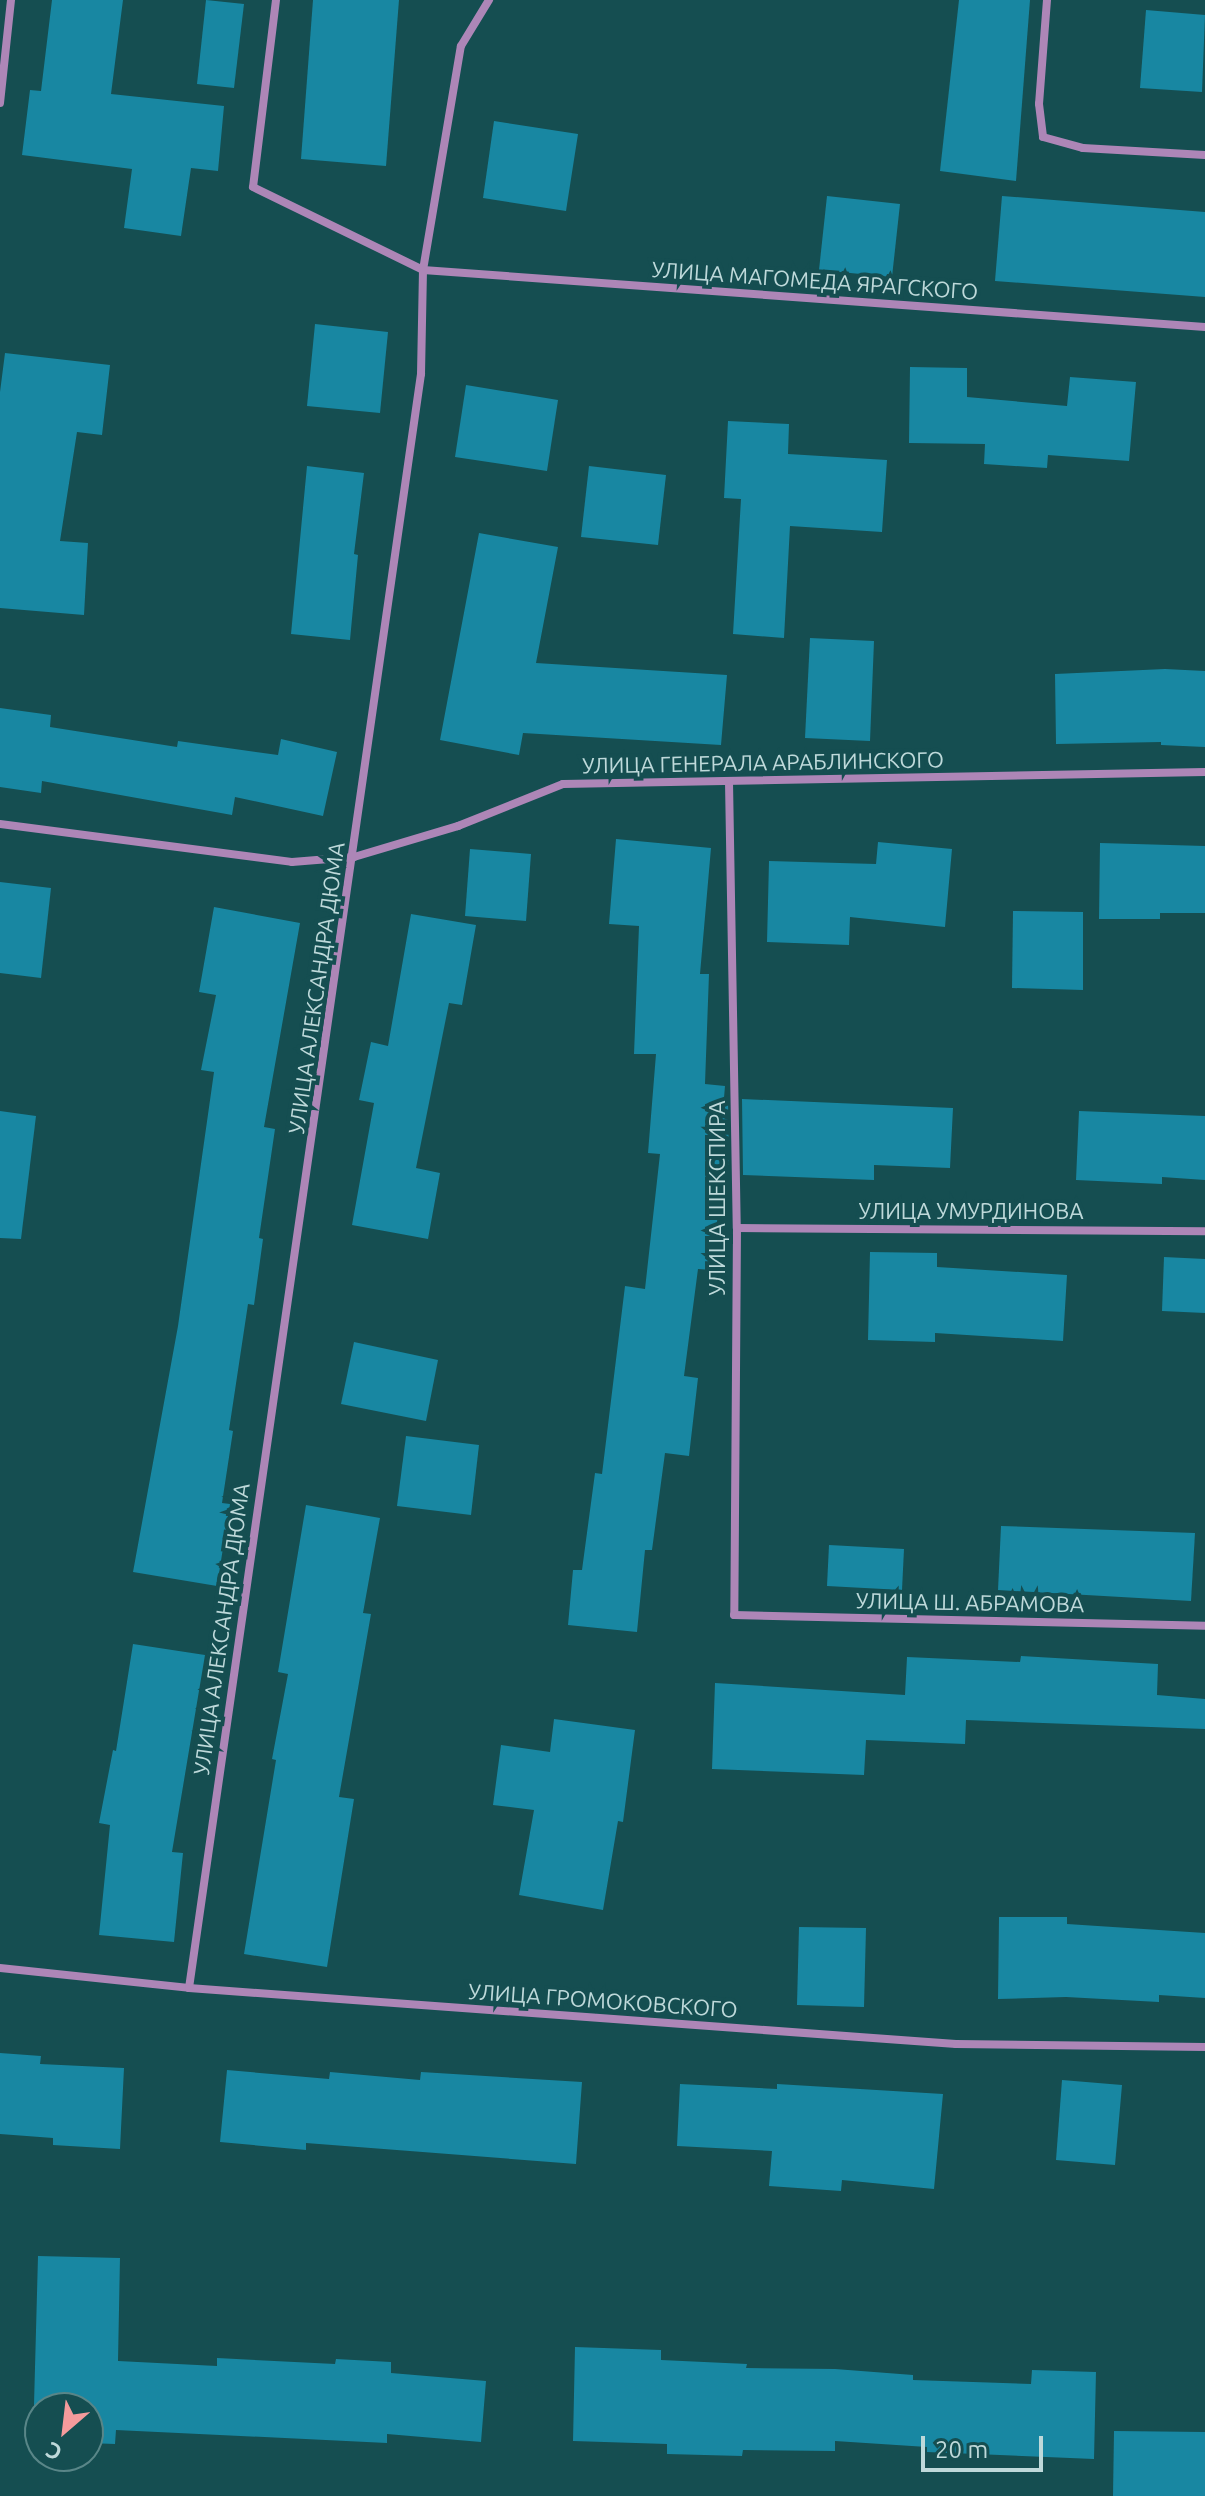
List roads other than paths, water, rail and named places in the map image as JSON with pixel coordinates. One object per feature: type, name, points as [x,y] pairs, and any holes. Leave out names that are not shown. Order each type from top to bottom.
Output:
[{"type":"street","points":[[0,103],[11,0]]},
{"type":"street","points":[[276,0],[253,187],[423,270]]},
{"type":"street","name":"УЛИЦА АЛЕКСАНДРА ДЮМА","points":[[189,1988],[354,857],[421,374],[423,270],[461,46],[489,0]]},
{"type":"street","points":[[1047,0],[1039,104],[1043,137],[1083,148],[1205,155]]},
{"type":"street","name":"УЛИЦА МАГОМЕДА ЯРАГСКОГО","points":[[423,270],[1205,327]]},
{"type":"street","name":"УЛИЦА ГЕНЕРАЛА АРАБЛИНСКОГО","points":[[0,824],[292,862],[354,857],[458,826],[563,784],[1205,772]]},
{"type":"street","name":"УЛИЦА ШЕКСПИРА","points":[[729,782],[737,1228],[734,1615]]},
{"type":"street","name":"УЛИЦА УМУРДИНОВА","points":[[737,1228],[1205,1231]]},
{"type":"street","name":"УЛИЦА Ш. АБРАМОВА","points":[[734,1615],[1205,1626]]},
{"type":"street","name":"УЛИЦА ГРОМОКОВСКОГО","points":[[0,1968],[189,1988],[956,2044],[1205,2047]]}]
